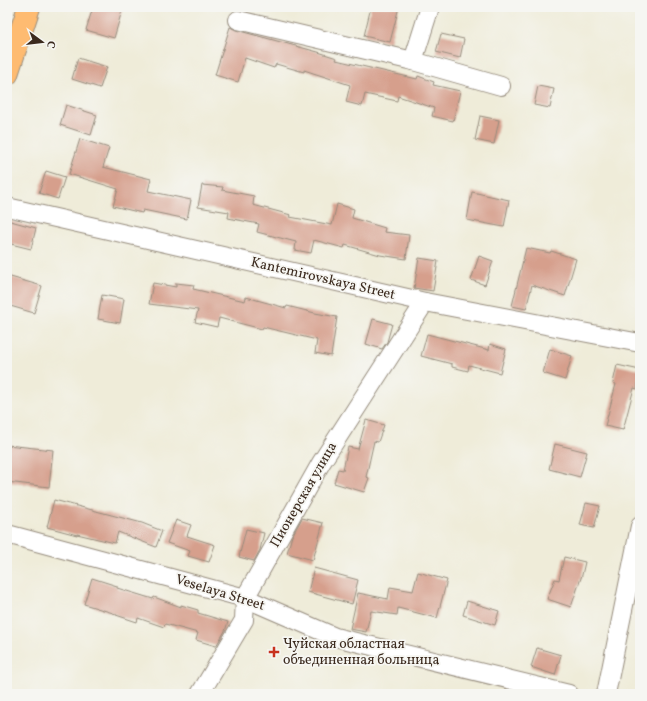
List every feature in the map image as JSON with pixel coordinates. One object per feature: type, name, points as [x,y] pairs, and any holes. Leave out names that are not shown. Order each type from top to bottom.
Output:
[{"type":"main road","points":[[7,74],[29,7]]},
{"type":"street","points":[[413,61],[430,7]]},
{"type":"street","points":[[238,20],[413,61],[501,86]]},
{"type":"street","name":"Kantemirovskaya Street","points":[[7,207],[425,302],[640,342]]},
{"type":"street","name":"Пионерская улица","points":[[200,694],[244,620],[245,598],[321,463],[425,302]]},
{"type":"street","points":[[606,694],[640,526]]},
{"type":"street","name":"Veselaya Street","points":[[7,534],[245,598],[335,637],[569,694]]},
{"type":"building","points":[[93,7],[123,7],[114,38],[86,30]]},
{"type":"building","points":[[371,7],[399,7],[390,42],[364,36]]},
{"type":"building","points":[[230,27],[236,30],[318,52],[337,58],[336,60],[417,79],[418,76],[434,82],[433,85],[460,91],[453,121],[432,116],[434,108],[398,96],[397,101],[365,94],[362,106],[346,102],[350,85],[304,70],[304,72],[276,64],[274,68],[245,58],[238,82],[215,75]]},
{"type":"building","points":[[441,34],[464,39],[460,58],[436,52]]},
{"type":"building","points":[[78,58],[107,67],[100,88],[72,79]]},
{"type":"building","points":[[538,86],[554,89],[550,108],[534,105]]},
{"type":"building","points":[[66,105],[97,115],[91,135],[60,125]]},
{"type":"building","points":[[480,116],[499,120],[494,144],[475,140]]},
{"type":"building","points":[[80,139],[109,148],[103,167],[151,179],[148,191],[191,200],[187,219],[143,210],[142,213],[113,206],[118,189],[69,174]]},
{"type":"building","points":[[46,171],[65,177],[58,199],[39,193]]},
{"type":"building","points":[[202,185],[223,187],[222,190],[254,196],[253,205],[291,215],[290,217],[332,225],[337,204],[354,209],[352,218],[385,228],[384,232],[409,235],[406,259],[380,255],[345,245],[344,248],[314,240],[311,253],[295,250],[296,242],[257,232],[259,224],[228,218],[229,212],[198,207]]},
{"type":"building","points":[[472,192],[509,200],[504,227],[467,220]]},
{"type":"building","points":[[7,220],[36,228],[31,249],[7,243]]},
{"type":"building","points":[[526,248],[550,253],[551,251],[576,259],[565,296],[532,285],[526,309],[512,306]]},
{"type":"building","points":[[479,256],[493,261],[485,285],[471,280]]},
{"type":"building","points":[[419,258],[438,261],[433,291],[414,288]]},
{"type":"building","points":[[7,276],[42,286],[34,313],[7,305]]},
{"type":"building","points":[[153,283],[176,287],[176,283],[194,285],[193,289],[245,301],[246,297],[286,308],[287,306],[337,317],[331,356],[315,353],[317,340],[263,327],[262,329],[219,318],[217,327],[195,322],[198,310],[149,304]]},
{"type":"building","points":[[102,295],[124,299],[120,323],[98,319]]},
{"type":"building","points":[[373,319],[392,324],[387,342],[382,349],[366,344]]},
{"type":"building","points":[[427,334],[489,350],[490,344],[506,349],[500,373],[469,365],[468,371],[452,367],[452,364],[421,356]]},
{"type":"building","points":[[550,349],[572,356],[565,380],[543,373]]},
{"type":"building","points":[[617,365],[640,370],[637,389],[634,388],[623,430],[605,426],[616,384],[613,383]]},
{"type":"building","points":[[366,420],[384,425],[378,442],[374,441],[366,477],[369,478],[364,492],[334,483],[338,469],[343,470],[348,447],[358,449]]},
{"type":"building","points":[[555,444],[587,452],[580,477],[549,469]]},
{"type":"building","points":[[7,445],[53,450],[49,487],[7,482]]},
{"type":"building","points":[[54,500],[142,523],[162,531],[156,547],[118,532],[115,543],[47,527]]},
{"type":"building","points":[[586,503],[600,506],[594,528],[580,525]]},
{"type":"building","points":[[302,518],[323,523],[313,560],[287,553],[292,536]]},
{"type":"building","points":[[176,520],[191,525],[187,536],[215,545],[209,562],[188,556],[190,551],[167,543]]},
{"type":"building","points":[[246,529],[264,533],[260,550],[254,561],[239,557]]},
{"type":"building","points":[[564,557],[585,562],[571,607],[547,599],[555,579],[559,580]]},
{"type":"building","points":[[314,568],[358,580],[352,604],[308,592]]},
{"type":"building","points":[[418,572],[447,580],[437,618],[398,608],[397,615],[371,611],[366,632],[350,629],[358,593],[388,599],[390,587],[413,591]]},
{"type":"building","points":[[92,578],[117,586],[117,588],[153,599],[154,597],[181,607],[181,605],[198,610],[198,613],[228,622],[225,631],[216,646],[196,640],[198,633],[165,624],[164,627],[138,618],[137,622],[84,604]]},
{"type":"building","points":[[467,601],[499,611],[495,625],[463,615]]},
{"type":"building","points":[[537,648],[561,655],[555,675],[531,667]]},
{"type":"place","name":"Чуйская областная объединенная больница","points":[[274,652]]}]
